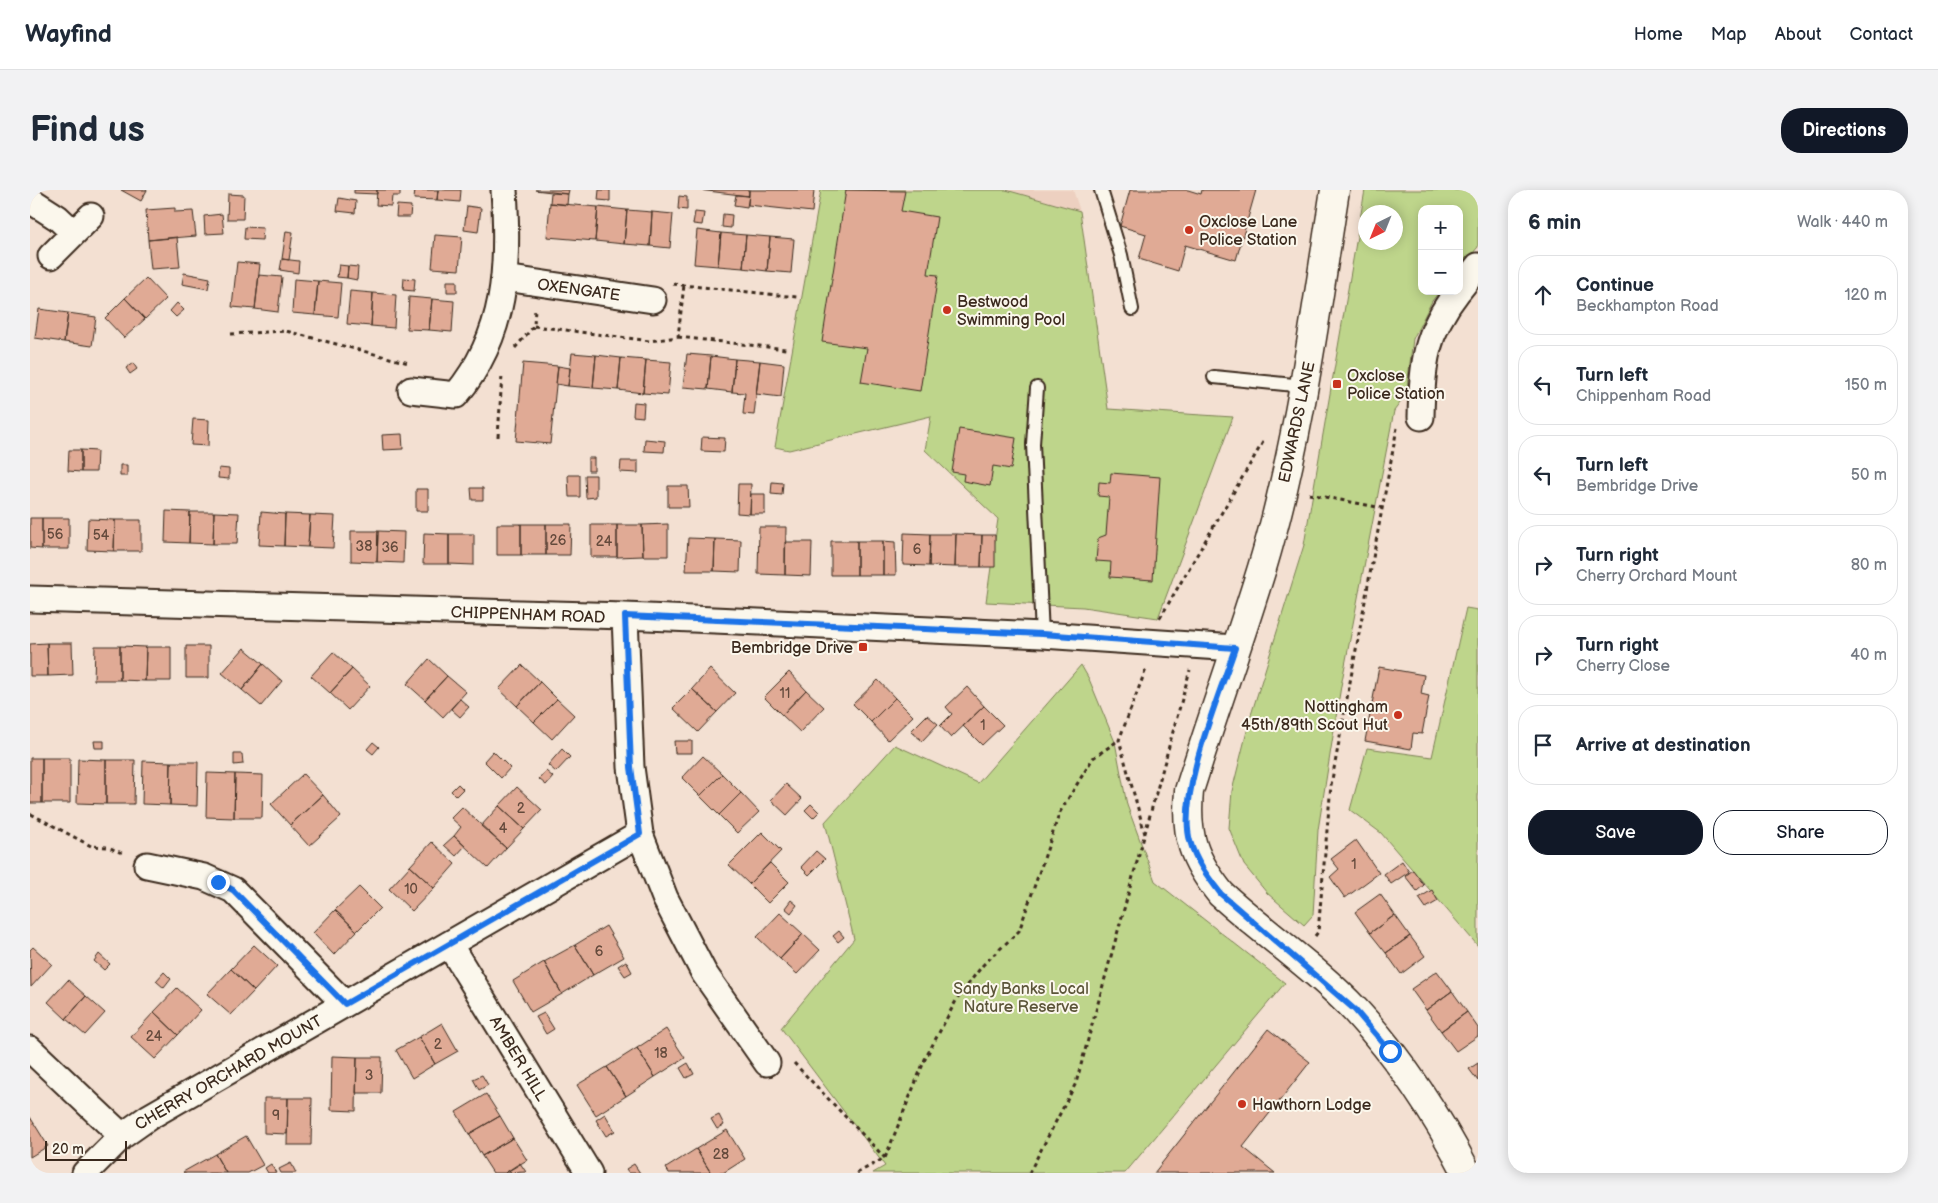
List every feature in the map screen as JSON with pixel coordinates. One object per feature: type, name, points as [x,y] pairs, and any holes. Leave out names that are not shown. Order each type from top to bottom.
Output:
[{"type":"street","points":[[411,390],[456,395],[474,374],[484,353],[498,313],[504,278],[507,241],[504,190]]},
{"type":"street","name":"EDWARDS LANE","points":[[1335,190],[1304,386],[1282,489],[1262,568],[1189,791],[1187,816],[1190,839],[1205,874],[1221,894],[1355,1010],[1390,1051],[1450,1139],[1467,1173]]},
{"type":"street","points":[[30,200],[58,218],[74,233]]},
{"type":"street","points":[[51,256],[91,216]]},
{"type":"street","points":[[1463,286],[1478,266]]},
{"type":"street","name":"OXENGATE","points":[[504,278],[653,300]]},
{"type":"street","points":[[1410,420],[1431,334],[1445,309],[1456,295]]},
{"type":"street","name":"CHIPPENHAM ROAD","points":[[30,599],[625,616],[1042,634],[1235,648]]},
{"type":"street","points":[[625,616],[631,767],[640,834],[665,898],[704,973],[766,1063]]},
{"type":"street","name":"CHERRY ORCHARD MOUNT","points":[[85,1173],[122,1136],[149,1117],[640,834]]},
{"type":"street","points":[[147,865],[204,877],[233,890],[345,1004]]},
{"type":"street","name":"AMBER HILL","points":[[449,944],[589,1173]]},
{"type":"street","points":[[30,1049],[122,1136]]},
{"type":"lane","points":[[1101,190],[1121,255],[1132,309]]},
{"type":"lane","points":[[1214,377],[1304,386]]},
{"type":"lane","points":[[1037,388],[1033,452],[1042,634]]},
{"type":"path","points":[[653,300],[655,282],[797,297]]},
{"type":"path","points":[[509,355],[534,326],[537,283]]},
{"type":"path","points":[[678,337],[684,285]]},
{"type":"path","points":[[534,326],[650,341],[678,337],[786,349]]},
{"type":"path","points":[[231,334],[286,331],[411,363],[411,390]]},
{"type":"path","points":[[498,437],[503,372]]},
{"type":"path","points":[[857,1173],[885,1158],[925,1059],[958,998],[983,964],[1019,931],[1060,812],[1093,758],[1119,740],[1156,642],[1160,618],[1276,419],[1297,419]]},
{"type":"path","points":[[1299,960],[1318,932],[1331,785],[1382,508],[1410,420]]},
{"type":"path","points":[[1282,489],[1382,508]]},
{"type":"path","points":[[1029,1173],[1076,1083],[1196,646]]},
{"type":"path","points":[[1119,740],[1145,835]]},
{"type":"path","points":[[31,814],[92,846],[108,846],[147,865]]},
{"type":"path","points":[[766,1063],[786,1055],[885,1158]]},
{"type":"shaded area","points":[[1006,190],[1073,190],[1080,211]]},
{"type":"green space","name":"Bestwood Swimming Pool","points":[[821,190],[1006,190],[1080,211],[1108,409],[1233,417],[1158,618],[1083,607],[986,602],[998,519],[925,450],[931,416],[789,450],[775,447]]},
{"type":"green space","points":[[1365,190],[1478,190],[1478,247],[1463,264],[1463,205],[1418,205],[1418,295],[1437,295],[1413,339],[1406,395],[1394,411],[1341,686],[1318,830],[1313,915],[1304,925],[1267,893],[1244,865],[1229,828],[1232,791],[1251,715],[1304,545],[1358,231],[1358,250],[1403,250],[1403,205],[1362,205]]},
{"type":"green space","points":[[1466,608],[1478,610],[1478,946],[1381,833],[1350,810],[1367,748],[1432,757]]},
{"type":"green space","name":"Sandy Banks Local Nature Reserve","points":[[1081,665],[1089,679],[1115,742],[1127,805],[1155,881],[1285,983],[1125,1173],[873,1173],[885,1166],[781,1028],[854,939],[825,822],[895,745],[978,783]]},
{"type":"building","points":[[121,190],[147,190],[141,201]]},
{"type":"building","points":[[354,190],[377,190],[377,194],[354,193]]},
{"type":"building","points":[[377,190],[400,190],[400,196],[392,196],[391,206],[376,205]]},
{"type":"building","points":[[415,190],[438,190],[437,200],[414,199]]},
{"type":"building","points":[[438,190],[461,190],[460,202],[437,200]]},
{"type":"building","points":[[535,190],[569,190],[568,194]]},
{"type":"building","points":[[599,190],[610,190],[610,201],[598,200]]},
{"type":"building","points":[[699,190],[749,190],[749,196]]},
{"type":"building","points":[[749,190],[814,190],[812,212],[748,205]]},
{"type":"building","points":[[846,190],[905,191],[901,211],[937,217],[928,274],[938,275],[920,391],[861,382],[867,348],[822,342]]},
{"type":"building","name":"Oxclose Lane Police Station","points":[[1130,190],[1188,190],[1201,194],[1202,190],[1256,190],[1236,260],[1185,245],[1178,271],[1139,259],[1146,234],[1120,226]]},
{"type":"building","points":[[551,193],[568,194],[567,205],[550,203]]},
{"type":"building","points":[[228,194],[244,195],[243,219],[227,219]]},
{"type":"building","points":[[736,195],[749,196],[747,207],[734,205]]},
{"type":"building","points":[[679,196],[687,197],[687,210],[678,209]]},
{"type":"building","points":[[339,198],[356,201],[355,213],[337,211]]},
{"type":"building","points":[[550,203],[598,207],[595,241],[547,237]]},
{"type":"building","points":[[397,205],[411,206],[410,217],[396,217]]},
{"type":"building","points":[[467,206],[481,208],[478,232],[464,230]]},
{"type":"building","points":[[598,207],[627,210],[624,244],[595,241]]},
{"type":"building","points":[[175,208],[175,212],[193,211],[196,236],[148,240],[146,210]]},
{"type":"building","points":[[627,210],[652,212],[650,246],[624,244]]},
{"type":"building","points":[[652,212],[673,214],[670,248],[650,246]]},
{"type":"building","points":[[695,212],[704,213],[702,225],[693,224]]},
{"type":"building","points":[[222,214],[224,233],[205,234],[204,216]]},
{"type":"building","points":[[723,214],[732,215],[731,228],[722,227]]},
{"type":"building","points":[[245,227],[263,228],[262,240],[244,239]]},
{"type":"building","points":[[697,230],[721,233],[718,266],[694,264]]},
{"type":"building","points":[[286,231],[293,232],[289,260],[282,259]]},
{"type":"building","points":[[721,233],[746,235],[743,268],[718,266]]},
{"type":"building","points":[[435,235],[462,237],[459,270],[432,268]]},
{"type":"building","points":[[746,235],[770,237],[767,271],[743,268]]},
{"type":"building","points":[[177,237],[180,267],[151,269],[148,240]]},
{"type":"building","points":[[770,237],[794,239],[791,273],[767,271]]},
{"type":"building","points":[[282,259],[299,261],[298,273],[280,270]]},
{"type":"building","points":[[237,262],[260,264],[255,309],[232,307]]},
{"type":"building","points":[[339,265],[348,266],[347,278],[337,277]]},
{"type":"building","points":[[348,266],[358,267],[357,280],[347,278]]},
{"type":"building","points":[[184,273],[210,278],[208,289],[182,284]]},
{"type":"building","points":[[259,275],[282,277],[278,312],[255,309]]},
{"type":"building","points":[[146,278],[166,299],[145,319],[125,298]]},
{"type":"building","points":[[404,278],[415,279],[414,291],[403,290]]},
{"type":"building","points":[[294,279],[318,281],[315,315],[292,313]]},
{"type":"building","points":[[318,281],[341,283],[338,317],[315,315]]},
{"type":"building","points":[[447,281],[457,281],[457,292],[447,292]]},
{"type":"building","points":[[350,291],[373,293],[371,326],[347,324]]},
{"type":"building","points":[[373,293],[396,295],[394,328],[371,326]]},
{"type":"building","points":[[409,297],[432,299],[429,330],[407,329]]},
{"type":"building","points":[[125,298],[145,319],[124,338],[105,318]]},
{"type":"building","points":[[432,299],[454,301],[452,332],[429,330]]},
{"type":"building","points":[[177,303],[184,310],[176,317],[170,311]]},
{"type":"building","points":[[39,309],[68,313],[64,342],[35,338]]},
{"type":"building","points":[[68,313],[96,317],[92,346],[64,342]]},
{"type":"building","points":[[572,353],[596,355],[593,388],[568,386]]},
{"type":"building","points":[[687,354],[711,356],[708,389],[683,387]]},
{"type":"building","points":[[596,355],[621,358],[618,390],[593,388]]},
{"type":"building","points":[[711,356],[735,359],[732,392],[708,389]]},
{"type":"building","points":[[621,358],[646,360],[643,393],[618,390]]},
{"type":"building","points":[[735,359],[760,361],[754,415],[743,414],[745,393],[732,392]]},
{"type":"building","points":[[646,360],[671,362],[668,395],[643,393]]},
{"type":"building","points":[[760,361],[784,364],[781,397],[756,394]]},
{"type":"building","points":[[133,363],[137,369],[130,374],[126,368]]},
{"type":"building","points":[[523,363],[558,366],[550,444],[516,441]]},
{"type":"building","points":[[558,366],[570,368],[568,386],[556,384]]},
{"type":"building","points":[[634,402],[644,403],[643,417],[633,416]]},
{"type":"building","points":[[193,419],[209,420],[208,446],[191,445]]},
{"type":"building","points":[[959,429],[1016,438],[1011,469],[993,466],[990,486],[963,481],[964,474],[952,472]]},
{"type":"building","points":[[402,434],[403,449],[383,450],[382,435]]},
{"type":"building","points":[[702,437],[725,438],[724,452],[701,451]]},
{"type":"building","points":[[645,439],[665,441],[664,452],[644,451]]},
{"type":"building","points":[[69,450],[81,450],[81,472],[68,471]]},
{"type":"building","points":[[81,450],[97,451],[96,472],[81,472]]},
{"type":"building","points":[[588,458],[594,458],[594,471],[588,471]]},
{"type":"building","points":[[621,461],[638,461],[638,473],[620,472]]},
{"type":"building","points":[[120,465],[127,465],[127,476],[120,476]]},
{"type":"building","points":[[219,468],[229,469],[229,479],[218,478]]},
{"type":"building","points":[[1111,473],[1160,477],[1153,580],[1110,577],[1111,562],[1096,561],[1098,538],[1106,535],[1109,497],[1098,496],[1099,482],[1110,483]]},
{"type":"building","points":[[568,475],[580,475],[580,497],[569,497]]},
{"type":"building","points":[[585,475],[596,475],[596,497],[586,498]]},
{"type":"building","points":[[772,482],[783,483],[782,495],[771,494]]},
{"type":"building","points":[[738,484],[751,484],[750,514],[737,513]]},
{"type":"building","points":[[668,486],[688,486],[689,507],[668,507]]},
{"type":"building","points":[[471,488],[483,488],[483,500],[472,500]]},
{"type":"building","points":[[416,489],[428,489],[428,511],[416,511]]},
{"type":"building","points":[[751,494],[765,494],[765,514],[750,514]]},
{"type":"building","points":[[166,511],[190,512],[189,543],[165,542]]},
{"type":"building","points":[[190,512],[214,512],[213,544],[189,543]]},
{"type":"building","points":[[214,512],[239,513],[237,544],[213,544]]},
{"type":"building","points":[[261,512],[285,514],[284,546],[259,545]]},
{"type":"building","points":[[285,514],[310,515],[308,547],[284,546]]},
{"type":"building","points":[[310,515],[335,516],[333,548],[308,547]]},
{"type":"building","points":[[30,518],[42,518],[42,549],[30,548]]},
{"type":"building","points":[[42,518],[69,518],[69,549],[42,549]]},
{"type":"building","points":[[88,519],[115,520],[114,551],[87,550]]},
{"type":"building","points":[[115,520],[141,520],[141,551],[114,551]]},
{"type":"building","points":[[497,524],[521,524],[521,555],[497,555]]},
{"type":"building","points":[[521,524],[546,524],[546,555],[521,555]]},
{"type":"building","points":[[546,524],[571,524],[570,555],[546,555]]},
{"type":"building","points":[[668,524],[668,556],[643,556],[642,525]]},
{"type":"building","points":[[591,525],[617,525],[617,557],[591,557]]},
{"type":"building","points":[[617,525],[642,525],[643,556],[617,557]]},
{"type":"building","points":[[759,527],[786,527],[785,575],[758,574]]},
{"type":"building","points":[[351,531],[378,531],[377,562],[351,561]]},
{"type":"building","points":[[378,531],[404,532],[403,563],[377,562]]},
{"type":"building","points":[[424,533],[449,534],[449,564],[423,564]]},
{"type":"building","points":[[904,533],[930,534],[929,566],[903,565]]},
{"type":"building","points":[[449,534],[474,534],[474,565],[449,564]]},
{"type":"building","points":[[930,534],[956,534],[955,567],[929,566]]},
{"type":"building","points":[[956,534],[982,535],[981,567],[955,567]]},
{"type":"building","points":[[982,535],[995,535],[995,567],[981,567]]},
{"type":"building","points":[[688,538],[715,539],[714,571],[686,571]]},
{"type":"building","points":[[715,539],[741,540],[740,572],[714,571]]},
{"type":"building","points":[[831,541],[857,541],[857,575],[831,575]]},
{"type":"building","points":[[857,541],[883,541],[883,575],[857,575]]},
{"type":"building","points":[[883,541],[895,542],[896,575],[883,575]]},
{"type":"building","points":[[785,542],[812,542],[811,576],[785,575]]},
{"type":"building","points":[[47,643],[72,643],[73,675],[48,676]]},
{"type":"building","points":[[47,643],[48,676],[30,676],[30,644]]},
{"type":"building","points":[[95,646],[120,646],[120,680],[94,680]]},
{"type":"building","points":[[120,646],[146,647],[145,681],[120,680]]},
{"type":"building","points":[[186,646],[209,646],[209,678],[186,678]]},
{"type":"building","points":[[146,647],[171,647],[171,681],[145,681]]},
{"type":"building","points":[[244,648],[263,664],[242,690],[222,673]]},
{"type":"building","points":[[333,652],[352,669],[330,693],[311,676]]},
{"type":"building","points":[[429,659],[447,676],[425,700],[407,684]]},
{"type":"building","points":[[263,664],[282,681],[261,706],[242,690]]},
{"type":"building","points":[[522,665],[540,682],[517,706],[499,689]]},
{"type":"building","name":"Nottingham 45th/89th Scout Hut","points":[[1379,667],[1424,675],[1421,694],[1429,696],[1422,734],[1413,733],[1411,749],[1365,741]]},
{"type":"building","points":[[352,669],[370,686],[348,710],[330,693]]},
{"type":"building","points":[[710,669],[735,693],[717,712],[692,689]]},
{"type":"building","points":[[789,672],[806,690],[782,715],[764,697]]},
{"type":"building","points":[[447,676],[466,692],[443,717],[425,700]]},
{"type":"building","points":[[878,680],[895,698],[871,722],[853,704]]},
{"type":"building","points":[[540,682],[557,699],[534,722],[517,706]]},
{"type":"building","points":[[967,687],[984,706],[951,738],[940,726],[952,714],[946,707]]},
{"type":"building","points":[[692,689],[717,712],[698,732],[673,708]]},
{"type":"building","points":[[806,690],[824,707],[800,732],[782,715]]},
{"type":"building","points":[[895,698],[913,716],[888,740],[871,722]]},
{"type":"building","points":[[460,699],[469,707],[460,717],[451,709]]},
{"type":"building","points":[[557,699],[574,715],[552,739],[534,722]]},
{"type":"building","points":[[984,706],[1003,725],[982,745],[963,726]]},
{"type":"building","points":[[927,715],[938,724],[922,741],[911,731]]},
{"type":"building","points":[[94,741],[104,741],[104,748],[95,748]]},
{"type":"building","points":[[674,741],[692,741],[692,753],[675,753]]},
{"type":"building","points":[[373,742],[379,747],[373,754],[367,749]]},
{"type":"building","points":[[562,749],[570,757],[556,772],[548,765]]},
{"type":"building","points":[[493,751],[510,768],[501,778],[484,761]]},
{"type":"building","points":[[234,754],[242,754],[243,764],[234,765]]},
{"type":"building","points":[[703,756],[722,774],[700,796],[682,778]]},
{"type":"building","points":[[30,758],[42,758],[42,803],[30,803]]},
{"type":"building","points":[[42,758],[70,758],[70,803],[42,803]]},
{"type":"building","points":[[78,759],[106,760],[106,804],[77,803]]},
{"type":"building","points":[[106,760],[135,760],[134,804],[106,804]]},
{"type":"building","points":[[143,761],[171,762],[170,805],[142,804]]},
{"type":"building","points":[[171,762],[198,762],[197,806],[170,805]]},
{"type":"building","points":[[546,771],[553,777],[546,785],[539,779]]},
{"type":"building","points":[[207,773],[235,774],[234,818],[206,817]]},
{"type":"building","points":[[235,774],[263,775],[262,818],[234,818]]},
{"type":"building","points":[[303,774],[323,795],[290,825],[271,804]]},
{"type":"building","points":[[722,774],[741,793],[719,815],[700,796]]},
{"type":"building","points":[[458,784],[463,789],[456,796],[451,791]]},
{"type":"building","points":[[786,784],[802,799],[787,815],[771,800]]},
{"type":"building","points":[[517,787],[542,810],[524,829],[499,806]]},
{"type":"building","points":[[741,793],[759,812],[737,833],[719,815]]},
{"type":"building","points":[[323,795],[341,817],[309,846],[290,825]]},
{"type":"building","points":[[811,804],[819,812],[813,818],[805,810]]},
{"type":"building","points":[[499,806],[524,829],[506,848],[481,826]]},
{"type":"building","points":[[462,807],[506,848],[488,868],[454,836],[461,827],[451,818]]},
{"type":"building","points":[[762,832],[781,851],[749,884],[729,865]]},
{"type":"building","points":[[454,836],[465,846],[456,856],[444,845]]},
{"type":"building","points":[[1356,840],[1379,873],[1345,898],[1330,877],[1339,869],[1331,859]]},
{"type":"building","points":[[432,842],[455,864],[434,888],[410,866]]},
{"type":"building","points":[[816,851],[825,859],[809,875],[801,867]]},
{"type":"building","points":[[1402,861],[1409,872],[1391,884],[1384,874]]},
{"type":"building","points":[[770,863],[789,882],[768,903],[749,884]]},
{"type":"building","points":[[410,866],[434,888],[412,911],[389,889]]},
{"type":"building","points":[[1413,870],[1424,885],[1417,891],[1405,876]]},
{"type":"building","points":[[359,887],[380,908],[357,931],[335,910]]},
{"type":"building","points":[[1432,890],[1438,901],[1426,908],[1419,898]]},
{"type":"building","points":[[1380,894],[1395,915],[1370,933],[1355,912]]},
{"type":"building","points":[[791,900],[797,905],[791,913],[785,908]]},
{"type":"building","points":[[335,910],[357,931],[334,955],[313,933]]},
{"type":"building","points":[[780,913],[803,934],[780,959],[757,937]]},
{"type":"building","points":[[1395,915],[1410,936],[1386,953],[1370,933]]},
{"type":"building","points":[[606,926],[624,957],[593,975],[575,945]]},
{"type":"building","points":[[839,931],[844,937],[838,942],[833,936]]},
{"type":"building","points":[[803,934],[820,950],[797,974],[780,959]]},
{"type":"building","points":[[1410,936],[1425,956],[1401,974],[1386,953]]},
{"type":"building","points":[[254,945],[277,966],[254,991],[231,969]]},
{"type":"building","points":[[575,945],[593,975],[562,994],[544,962]]},
{"type":"building","points":[[33,947],[52,964],[31,987],[30,950]]},
{"type":"building","points":[[99,954],[110,964],[104,970],[94,961]]},
{"type":"building","points":[[626,961],[632,972],[625,976],[618,966]]},
{"type":"building","points":[[544,962],[562,994],[531,1012],[513,981]]},
{"type":"building","points":[[231,969],[254,991],[231,1015],[207,994]]},
{"type":"building","points":[[1437,971],[1452,991],[1426,1010],[1411,989]]},
{"type":"building","points":[[164,972],[171,979],[164,988],[156,981]]},
{"type":"building","points":[[68,980],[86,996],[66,1019],[48,1002]]},
{"type":"building","points":[[177,988],[201,1010],[178,1035],[154,1012]]},
{"type":"building","points":[[1452,991],[1467,1012],[1441,1031],[1426,1010]]},
{"type":"building","points":[[86,996],[105,1013],[85,1035],[66,1019]]},
{"type":"building","points":[[154,1012],[178,1035],[155,1059],[131,1037]]},
{"type":"building","points":[[1467,1012],[1478,1028],[1478,1036],[1456,1051],[1441,1031]]},
{"type":"building","points":[[544,1013],[554,1029],[546,1034],[536,1017]]},
{"type":"building","points":[[442,1023],[458,1051],[435,1064],[419,1037]]},
{"type":"building","points":[[666,1029],[685,1058],[655,1077],[637,1048]]},
{"type":"building","name":"Hawthorn Lodge","points":[[1268,1029],[1310,1062],[1243,1147],[1275,1173],[1154,1173]]},
{"type":"building","points":[[419,1037],[435,1064],[412,1078],[396,1050]]},
{"type":"building","points":[[637,1048],[655,1077],[626,1096],[607,1067]]},
{"type":"building","points":[[332,1056],[357,1057],[356,1111],[331,1110]]},
{"type":"building","points":[[357,1057],[382,1057],[381,1093],[356,1093]]},
{"type":"building","points":[[688,1063],[694,1074],[686,1078],[680,1068]]},
{"type":"building","points":[[1478,1063],[1478,1081],[1469,1069]]},
{"type":"building","points":[[607,1067],[626,1096],[596,1115],[577,1085]]},
{"type":"building","points":[[482,1075],[488,1085],[479,1090],[473,1079]]},
{"type":"building","points":[[486,1094],[500,1116],[469,1134],[456,1112]]},
{"type":"building","points":[[264,1098],[288,1098],[287,1134],[264,1133]]},
{"type":"building","points":[[288,1098],[312,1098],[311,1145],[287,1145]]},
{"type":"building","points":[[605,1114],[615,1131],[606,1136],[596,1120]]},
{"type":"building","points":[[719,1115],[724,1125],[717,1129],[711,1119]]},
{"type":"building","points":[[500,1116],[513,1138],[482,1156],[469,1134]]},
{"type":"building","points":[[30,1117],[48,1146],[30,1157]]},
{"type":"building","points":[[727,1130],[745,1159],[723,1173],[711,1173],[696,1149]]},
{"type":"building","points":[[246,1136],[263,1165],[248,1173],[226,1173],[215,1154]]},
{"type":"building","points":[[513,1138],[527,1160],[505,1173],[493,1173],[482,1156]]},
{"type":"building","points":[[696,1149],[711,1173],[669,1173],[666,1168]]},
{"type":"building","points":[[215,1154],[226,1173],[183,1172]]},
{"type":"building","points":[[291,1163],[296,1173],[281,1173],[279,1169]]},
{"type":"building","points":[[520,1163],[526,1172],[505,1173]]},
{"type":"building","points":[[271,1164],[276,1173],[268,1173],[265,1168]]},
{"type":"building","points":[[634,1164],[640,1173],[629,1173],[626,1169]]},
{"type":"place","name":"Oxclose Lane Police Station","points":[[1189,230]]},
{"type":"place","name":"Bestwood Swimming Pool","points":[[947,310]]},
{"type":"place","name":"Oxclose Police Station","points":[[1337,384]]},
{"type":"place","name":"Bembridge Drive","points":[[863,647]]},
{"type":"place","name":"Nottingham 45th/89th Scout Hut","points":[[1398,715]]},
{"type":"place","name":"Hawthorn Lodge","points":[[1242,1104]]},
{"type":"route","points":[[218,882],[233,890],[345,1004],[640,834],[631,767],[625,616],[1042,634],[1235,648],[1189,791],[1187,816],[1190,839],[1196,857],[1205,874],[1221,894],[1355,1010],[1390,1051]]}]
